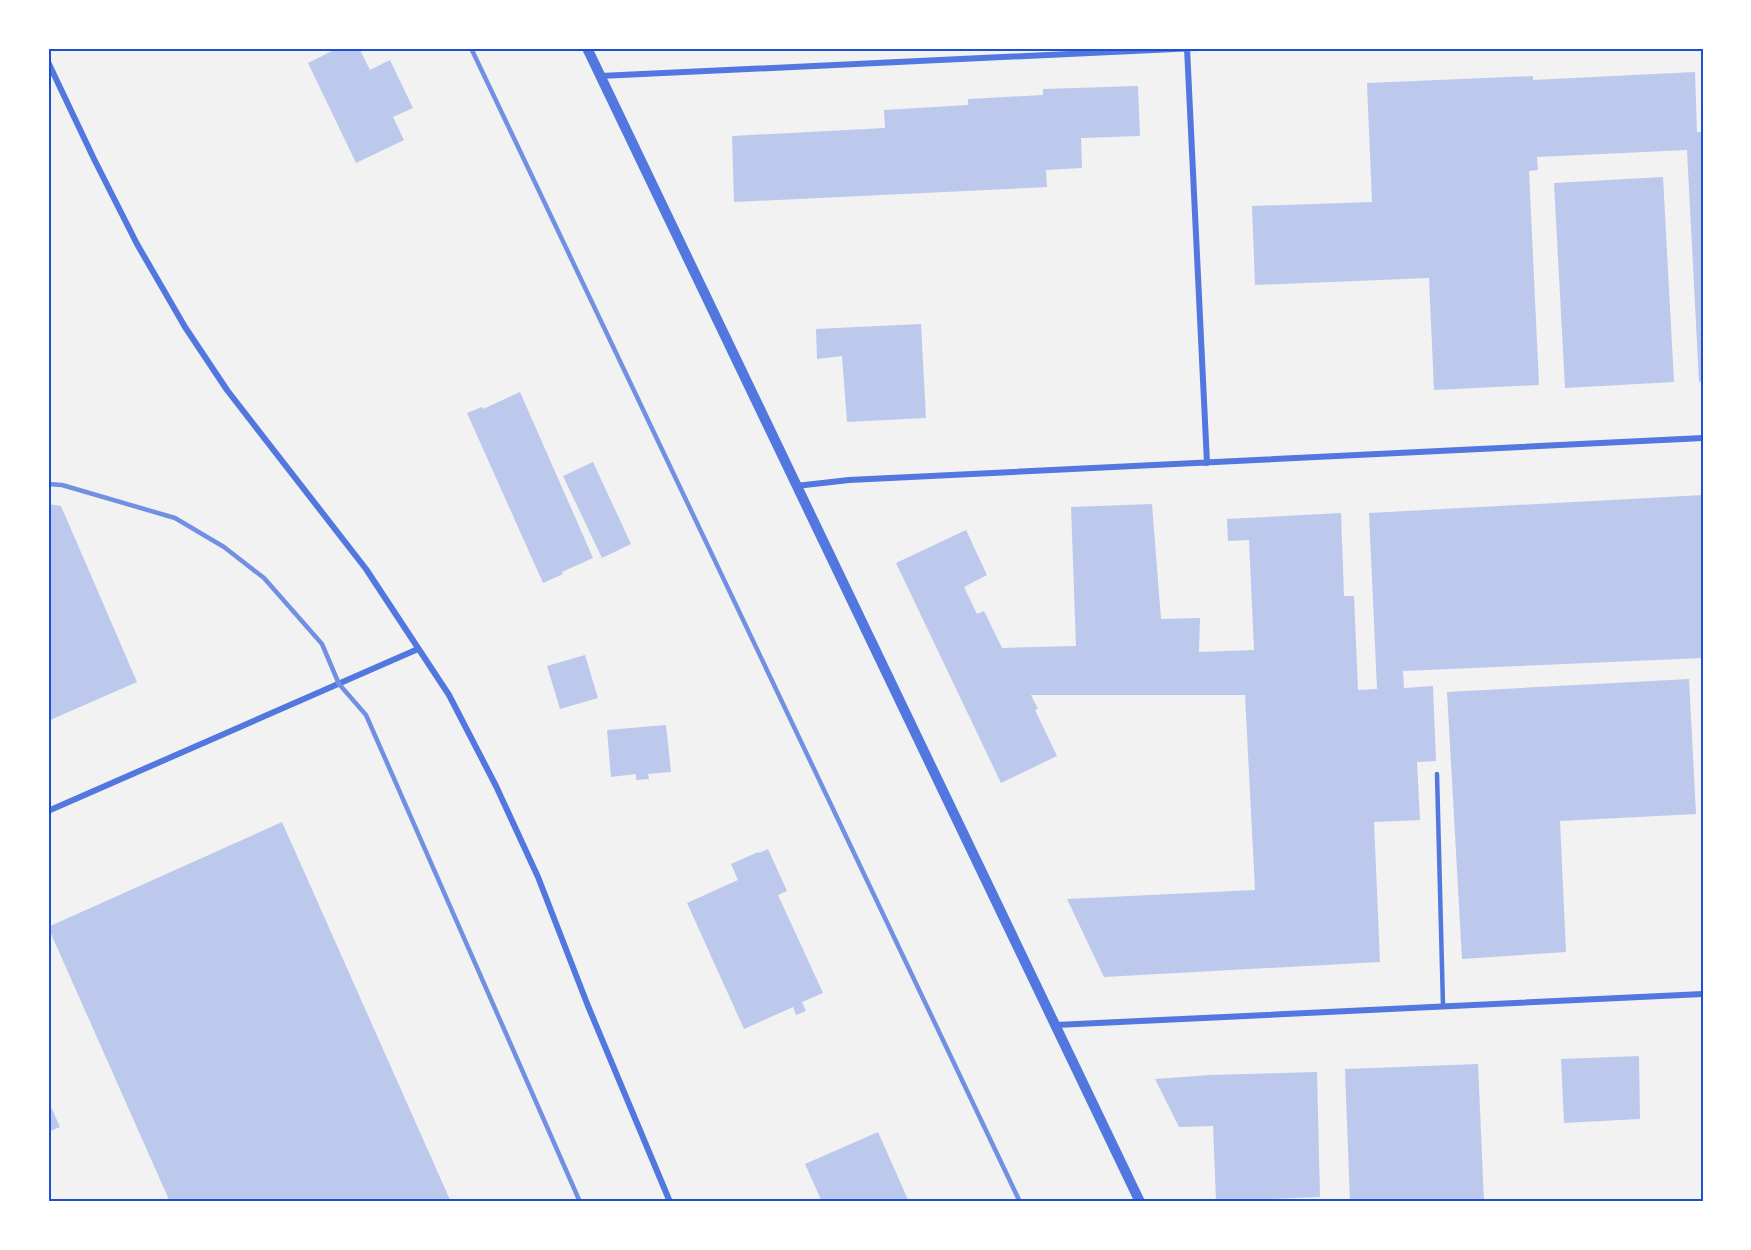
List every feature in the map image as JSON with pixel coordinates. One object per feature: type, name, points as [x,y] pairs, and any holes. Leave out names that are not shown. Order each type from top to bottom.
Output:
[{"type":"street","points":[[587,48],[1140,1202]]},
{"type":"street","points":[[1187,48],[1207,463]]},
{"type":"street","points":[[600,76],[1196,48]]},
{"type":"street","points":[[48,62],[137,244],[185,327],[234,399],[366,569],[449,695],[496,786],[533,867],[670,1202]]},
{"type":"street","points":[[796,486],[849,480],[1703,438]]},
{"type":"street","points":[[48,811],[418,649]]},
{"type":"street","points":[[1056,1025],[1703,994]]},
{"type":"lane","points":[[1437,774],[1443,1006]]},
{"type":"building","points":[[338,48],[359,48],[370,70],[390,60],[413,108],[393,117],[404,140],[356,163],[308,63]]},
{"type":"building","points":[[1695,72],[1697,132],[1703,132],[1703,381],[1699,382],[1687,150],[1537,157],[1538,170],[1529,171],[1539,385],[1434,390],[1429,278],[1255,285],[1252,206],[1372,202],[1367,83],[1533,76],[1533,80]]},
{"type":"building","points":[[1138,86],[1140,136],[1081,138],[1082,168],[1046,170],[1047,187],[734,202],[732,136],[885,128],[884,110],[968,105],[968,99],[1043,95],[1043,89]]},
{"type":"building","points":[[1663,177],[1674,382],[1565,388],[1554,183]]},
{"type":"building","points":[[921,324],[926,418],[847,422],[842,356],[817,359],[816,329]]},
{"type":"building","points":[[520,392],[593,558],[543,583],[467,413],[482,407],[483,409]]},
{"type":"building","points":[[593,462],[631,544],[602,558],[563,476]]},
{"type":"building","points":[[1703,495],[1703,658],[1403,671],[1404,688],[1433,686],[1436,761],[1417,762],[1420,820],[1374,822],[1380,962],[1104,977],[1067,899],[1255,890],[1245,695],[1031,695],[1038,709],[1035,710],[1057,756],[1001,783],[896,563],[966,530],[987,575],[964,587],[977,614],[984,611],[1002,648],[1076,646],[1071,507],[1152,504],[1161,619],[1200,618],[1199,652],[1254,650],[1249,540],[1228,541],[1227,519],[1341,513],[1344,596],[1354,596],[1358,690],[1377,689],[1369,513]]},
{"type":"building","points":[[48,504],[61,506],[137,682],[48,721]]},
{"type":"building","points":[[585,655],[598,698],[560,709],[547,666]]},
{"type":"building","points":[[1689,679],[1696,814],[1560,821],[1566,952],[1462,959],[1447,692]]},
{"type":"building","points":[[666,725],[671,772],[648,774],[649,779],[636,780],[636,774],[611,777],[607,730]]},
{"type":"building","points":[[282,822],[451,1202],[170,1202],[48,927]]},
{"type":"building","points":[[768,849],[787,891],[778,895],[823,993],[802,1002],[806,1011],[796,1015],[793,1007],[744,1029],[687,903],[738,880],[731,864]]},
{"type":"building","points":[[1639,1056],[1640,1119],[1564,1123],[1561,1059]]},
{"type":"building","points":[[1478,1064],[1484,1202],[1350,1202],[1345,1069]]},
{"type":"building","points":[[1317,1072],[1320,1197],[1216,1201],[1213,1126],[1179,1127],[1155,1079]]},
{"type":"building","points":[[48,1100],[60,1127],[48,1132]]},
{"type":"building","points":[[878,1132],[909,1202],[822,1202],[805,1164]]},
{"type":"railway","points":[[471,48],[1020,1202]]},
{"type":"railway","points":[[48,484],[62,485],[175,518],[224,547],[264,578],[322,644],[339,684],[366,715],[580,1202]]}]
